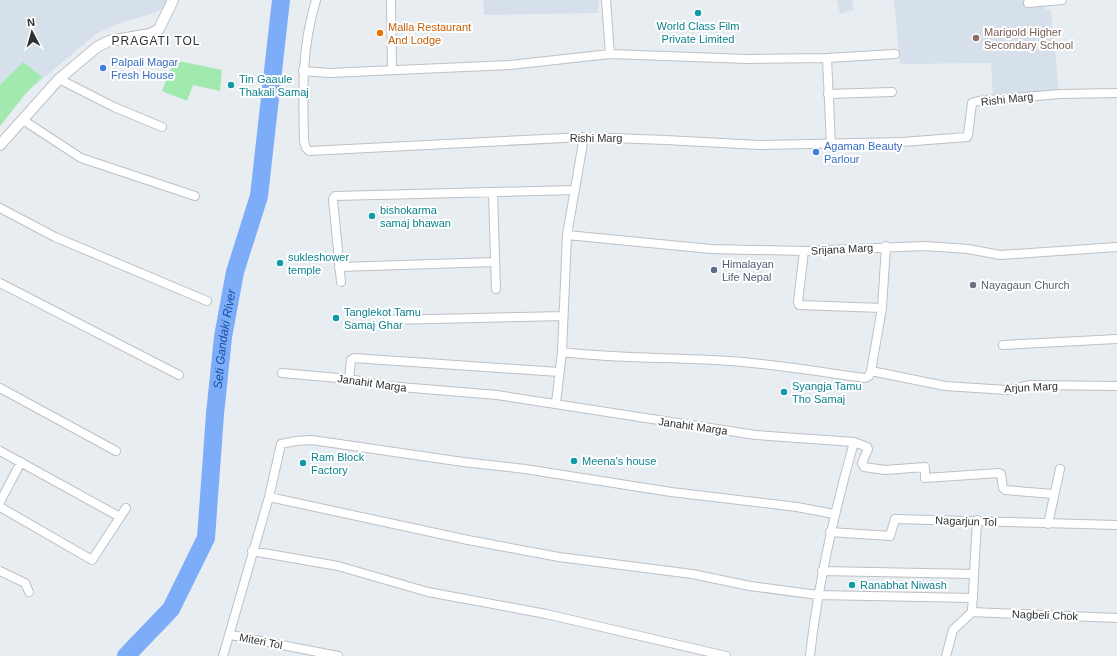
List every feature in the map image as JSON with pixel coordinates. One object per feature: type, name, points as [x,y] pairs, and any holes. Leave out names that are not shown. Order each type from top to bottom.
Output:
[{"type":"street","points":[[0,145],[24,120],[59,78],[96,47],[109,40],[150,34],[159,29],[173,0]]},
{"type":"street","points":[[316,0],[306,42],[302,71],[329,72],[510,65],[610,54],[748,59],[827,58],[895,54]]},
{"type":"street","points":[[391,0],[392,70]]},
{"type":"street","points":[[606,0],[610,54]]},
{"type":"street","points":[[1028,3],[1062,0]]},
{"type":"street","points":[[827,58],[831,145]]},
{"type":"street","name":"Rishi Marg","points":[[302,71],[304,141],[307,150],[361,150],[584,137],[758,145],[831,145],[902,142],[967,137],[972,103],[978,101],[1060,94],[1117,93]]},
{"type":"street","points":[[59,78],[114,107],[162,127]]},
{"type":"street","points":[[828,94],[892,92]]},
{"type":"street","points":[[24,120],[81,158],[195,196]]},
{"type":"street","points":[[556,403],[562,352],[567,235],[584,137]]},
{"type":"street","points":[[341,282],[333,199],[335,196],[575,190]]},
{"type":"street","points":[[493,193],[496,289]]},
{"type":"street","points":[[0,208],[55,236],[207,301]]},
{"type":"street","name":"Srijana Marg","points":[[567,235],[711,249],[804,251],[886,246],[946,247],[968,249],[1000,255],[1117,247]]},
{"type":"street","points":[[562,352],[587,355],[757,363],[868,378],[871,371],[882,308],[886,246]]},
{"type":"street","points":[[804,251],[798,302],[799,305],[882,308]]},
{"type":"street","points":[[339,267],[495,262]]},
{"type":"street","points":[[0,283],[179,375]]},
{"type":"street","points":[[388,320],[563,316]]},
{"type":"street","points":[[1003,345],[1117,339]]},
{"type":"street","points":[[348,379],[351,360],[354,358],[559,372]]},
{"type":"street","name":"Arjun Marg","points":[[871,371],[945,386],[1007,390],[1030,385],[1117,386]]},
{"type":"street","name":"Janahit Marga","points":[[282,373],[348,379],[388,386],[497,395],[756,435],[854,442]]},
{"type":"street","points":[[0,388],[116,451]]},
{"type":"street","points":[[223,656],[231,635],[252,551],[269,497],[281,444],[296,440],[312,440],[463,462],[525,469],[679,493],[796,507],[834,514]]},
{"type":"street","points":[[810,656],[818,595],[830,532],[854,442],[868,449],[862,463],[864,467],[885,470],[925,467],[925,478],[999,473],[1001,474],[1003,488],[1005,490],[1053,494]]},
{"type":"street","points":[[0,451],[120,517]]},
{"type":"street","points":[[0,502],[21,462]]},
{"type":"street","points":[[1048,524],[1053,494],[1060,469]]},
{"type":"street","points":[[269,497],[468,540],[559,557],[692,574],[750,586],[818,595],[973,598]]},
{"type":"street","points":[[0,507],[92,560],[126,508]]},
{"type":"street","name":"Nagarjun Tol","points":[[830,532],[890,536],[895,519],[977,520],[1048,524],[1117,525]]},
{"type":"street","points":[[946,656],[954,630],[972,612],[977,520]]},
{"type":"street","points":[[252,551],[338,566],[428,592],[546,614],[726,656]]},
{"type":"street","points":[[0,571],[25,583],[29,592]]},
{"type":"street","points":[[822,571],[974,574]]},
{"type":"street","name":"Nagbeli Chok","points":[[972,612],[1117,618]]},
{"type":"street","name":"Miteri Tol","points":[[231,635],[338,656]]},
{"type":"shaded area","points":[[0,0],[166,0],[163,8],[154,13],[117,24],[96,34],[26,93],[0,126]]},
{"type":"shaded area","points":[[483,0],[599,0],[598,13],[484,15]]},
{"type":"shaded area","points":[[837,0],[852,0],[854,10],[840,14]]},
{"type":"shaded area","name":"Marigold Higher Secondary School","points":[[894,0],[1033,0],[1051,12],[1059,93],[993,96],[991,63],[900,64]]},
{"type":"green space","points":[[174,60],[222,70],[220,91],[193,85],[187,101],[162,91]]},
{"type":"green space","points":[[23,62],[42,77],[26,93],[0,126],[0,85]]},
{"type":"waterway","name":"Seti Gandaki River","points":[[126,656],[171,609],[206,538],[215,414],[223,337],[235,272],[259,196],[281,0]]},
{"type":"place","name":"World Class Film Private Limited","points":[[698,13]]},
{"type":"place","name":"Malla Restaurant And Lodge","points":[[380,33]]},
{"type":"place","name":"Marigold Higher Secondary School","points":[[976,38]]},
{"type":"place","name":"Palpali Magar Fresh House","points":[[103,68]]},
{"type":"place","name":"Tin Gaaule Thakali Samaj","points":[[231,85]]},
{"type":"place","name":"Agaman Beauty Parlour","points":[[816,152]]},
{"type":"place","name":"bishokarma samaj bhawan","points":[[372,216]]},
{"type":"place","name":"sukleshower temple","points":[[280,263]]},
{"type":"place","name":"Himalayan Life Nepal","points":[[714,270]]},
{"type":"place","name":"Nayagaun Church","points":[[973,285]]},
{"type":"place","name":"Tanglekot Tamu Samaj Ghar","points":[[336,318]]},
{"type":"place","name":"Syangja Tamu Tho Samaj","points":[[784,392]]},
{"type":"place","name":"Meena's house","points":[[574,461]]},
{"type":"place","name":"Ram Block Factory","points":[[303,463]]},
{"type":"place","name":"Ranabhat Niwash","points":[[852,585]]},
{"type":"district","name":"PRAGATI TOL","points":[[156,41]]}]
